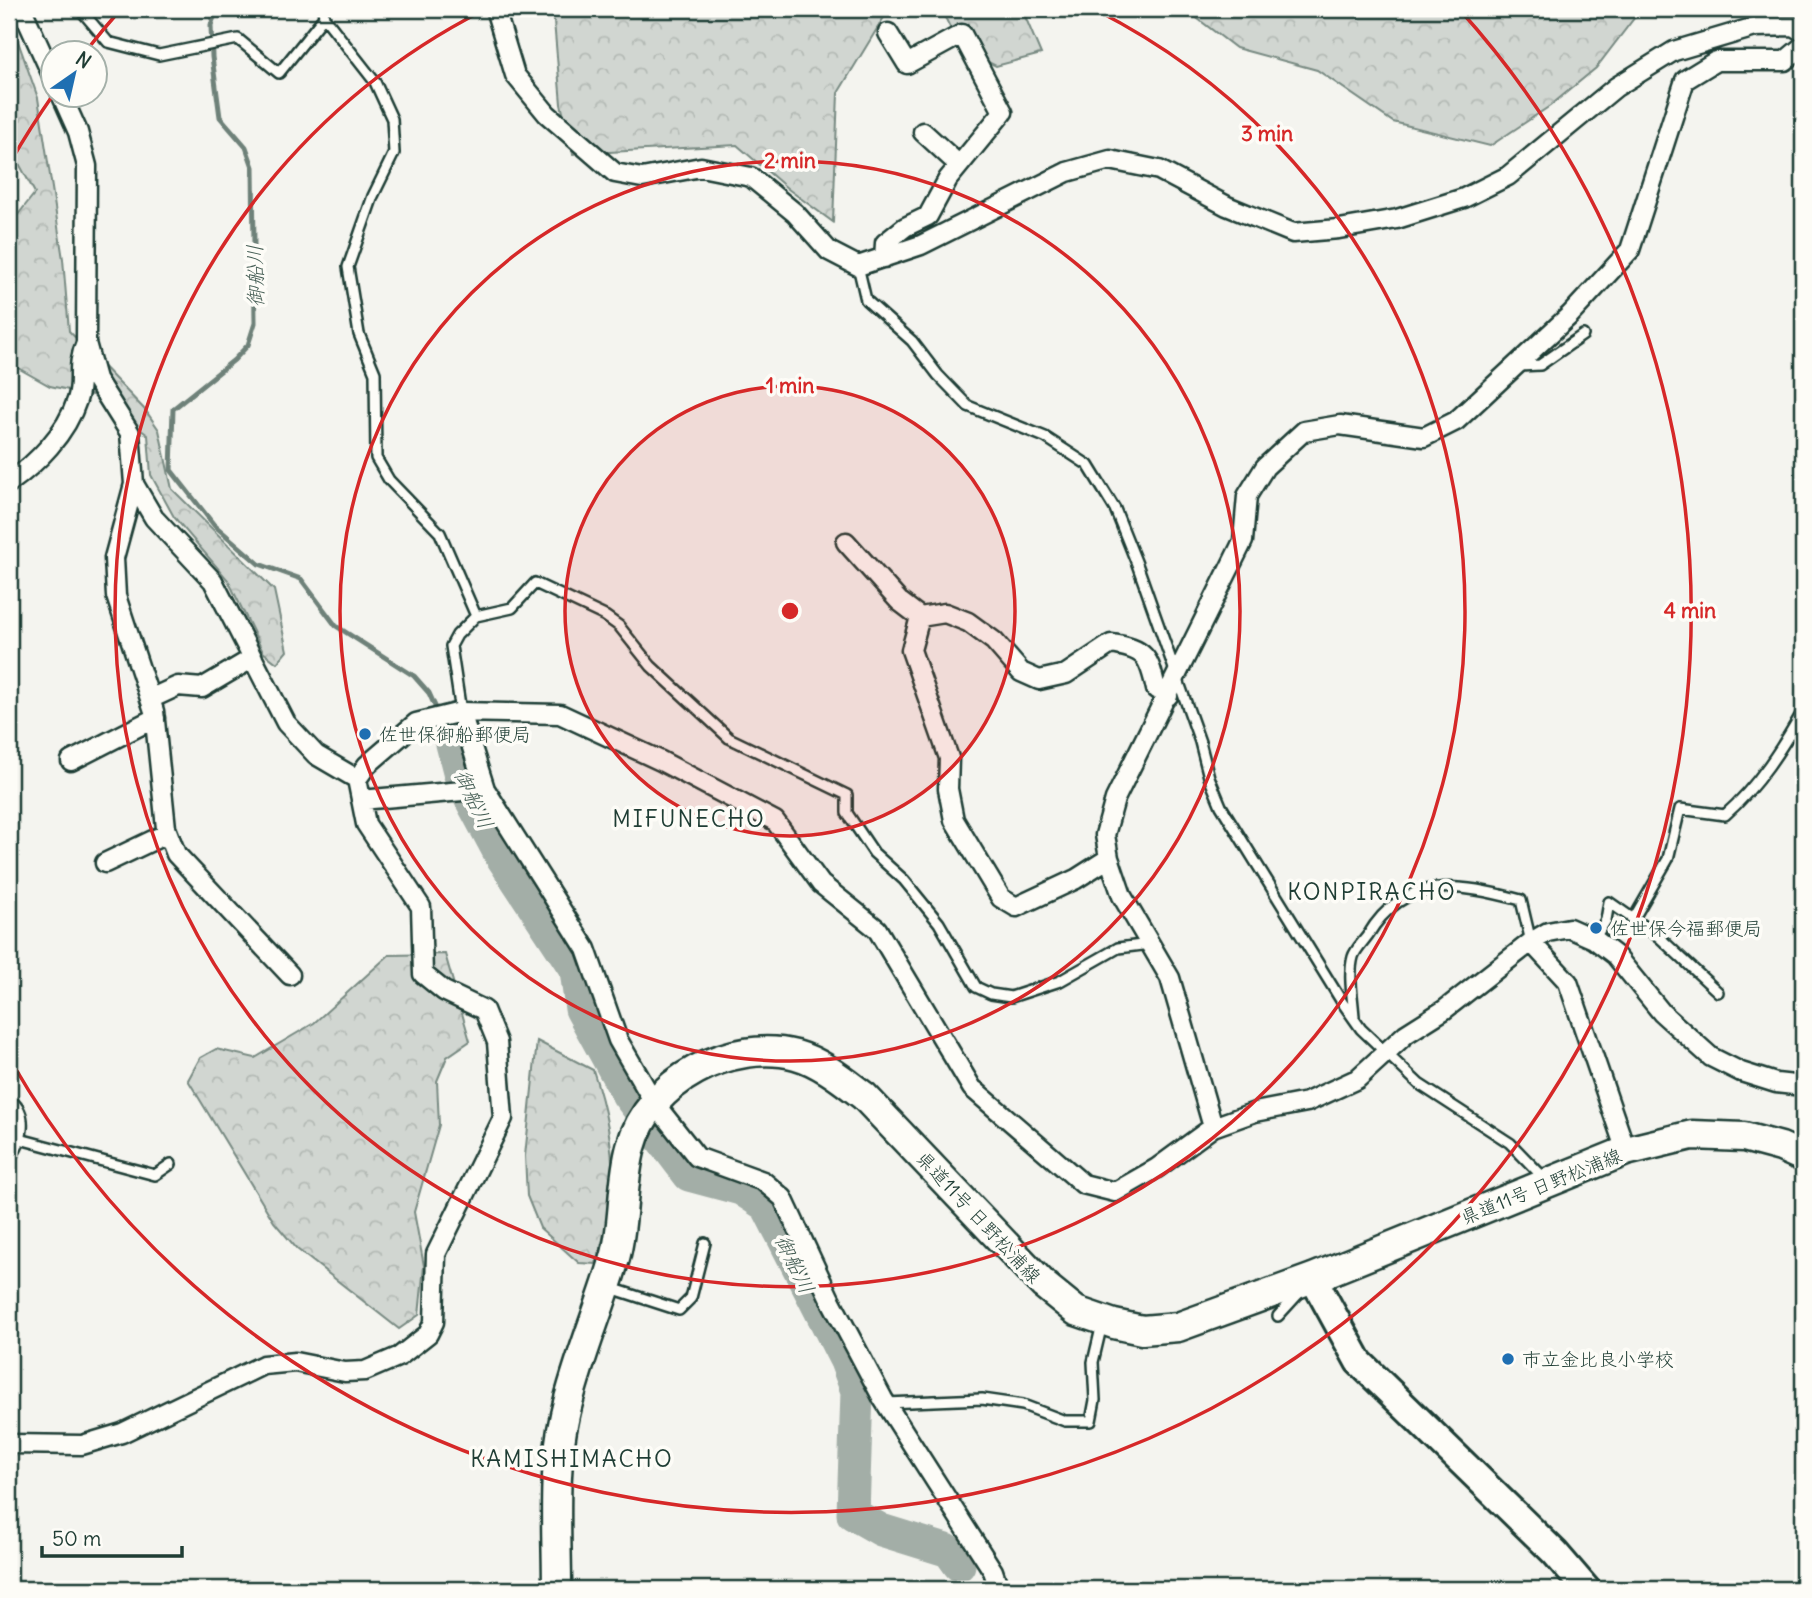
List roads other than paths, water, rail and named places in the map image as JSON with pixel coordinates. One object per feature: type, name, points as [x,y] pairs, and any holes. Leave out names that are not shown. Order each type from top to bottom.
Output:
[{"type":"main road","name":"県道11号 日野松浦線","points":[[557,1589],[557,1476],[565,1415],[616,1255],[631,1148],[637,1130],[671,1087],[715,1060],[756,1051],[796,1055],[820,1067],[864,1096],[1044,1285],[1076,1311],[1142,1330],[1178,1327],[1313,1278],[1626,1151],[1692,1135],[1744,1137],[1782,1147],[1803,1157]]},
{"type":"street","points":[[22,9],[38,44]]},
{"type":"street","points":[[495,9],[515,75],[547,114],[615,173],[642,177],[701,167],[751,177],[795,214],[829,251],[858,266],[921,245],[1067,172],[1110,160],[1158,170],[1227,206],[1293,233],[1339,229],[1398,219],[1464,198],[1508,176],[1616,87],[1674,51],[1755,27],[1793,26],[1803,32]]},
{"type":"street","points":[[884,258],[885,243],[905,227],[928,216],[959,165],[1003,112],[962,34],[907,64],[888,33]]},
{"type":"street","points":[[1213,1126],[1170,978],[1122,897],[1109,858],[1105,835],[1115,799],[1243,541],[1247,496],[1265,467],[1304,430],[1340,425],[1424,437],[1456,421],[1519,366],[1630,250],[1685,80],[1716,61],[1785,61],[1803,46]]},
{"type":"street","points":[[67,108],[88,166],[86,343],[96,379],[130,433],[134,484],[114,558],[116,596],[155,718],[168,833],[176,854],[290,975]]},
{"type":"street","points":[[923,132],[959,165]]},
{"type":"street","points":[[9,483],[32,467],[63,428],[78,399],[78,359],[86,343]]},
{"type":"street","points":[[134,484],[154,518],[213,582],[286,723],[316,755],[357,779]]},
{"type":"street","points":[[846,542],[899,601],[920,617],[945,613],[968,622],[994,641],[1021,672],[1039,680],[1066,674],[1111,643],[1134,647],[1150,662],[1156,689],[1168,696]]},
{"type":"street","points":[[920,617],[911,650],[949,758],[948,789],[954,820],[1001,898],[1016,907],[1076,879],[1109,858]]},
{"type":"street","points":[[150,699],[178,686],[202,688],[253,658]]},
{"type":"street","points":[[461,712],[485,789],[586,949],[618,1040],[655,1105],[697,1157],[763,1181],[783,1198],[830,1299],[886,1403],[993,1571],[999,1589]]},
{"type":"street","points":[[9,1444],[82,1445],[122,1433],[263,1366],[295,1362],[345,1372],[365,1371],[400,1356],[428,1335],[434,1322],[436,1254],[503,1118],[497,1042],[484,1010],[444,991],[423,974],[421,908],[366,824],[357,779],[367,765],[416,723],[461,712],[560,713],[662,761],[775,821],[821,884],[877,929],[972,1088],[1083,1184],[1115,1192],[1157,1168],[1213,1126],[1255,1112],[1307,1102],[1357,1079],[1406,1034],[1444,1010],[1531,942],[1548,932],[1569,929],[1594,939],[1615,955],[1662,1013],[1711,1057],[1741,1072],[1776,1083],[1803,1086]]},
{"type":"street","points":[[71,761],[155,718]]},
{"type":"street","points":[[361,800],[485,789]]},
{"type":"street","points":[[105,863],[168,833]]},
{"type":"street","points":[[1531,942],[1568,982],[1626,1151]]},
{"type":"street","points":[[9,1105],[15,1110],[19,1127],[12,1145]]},
{"type":"street","points":[[1313,1278],[1359,1362],[1555,1553],[1586,1589]]},
{"type":"lane","points":[[80,9],[108,42],[159,55],[238,39],[279,73],[323,13],[374,82],[392,119],[394,153],[373,196],[348,267],[359,334],[375,373],[376,458],[389,480],[440,533],[476,616]]},
{"type":"lane","points":[[858,266],[866,300],[912,341],[938,375],[968,406],[1045,437],[1088,465],[1115,509],[1178,675],[1209,777],[1222,806],[1354,1019],[1419,1084],[1510,1143],[1548,1183]]},
{"type":"lane","points":[[1519,366],[1540,365],[1583,335]]},
{"type":"lane","points":[[461,712],[451,646],[457,635],[476,616],[512,608],[535,583],[605,616],[619,626],[651,666],[729,738],[847,795],[847,813],[874,853],[904,880],[939,923],[976,987],[1011,997],[1060,981],[1118,948],[1150,944]]},
{"type":"lane","points":[[1634,918],[1668,859],[1680,809],[1726,815],[1740,802],[1782,747],[1803,711]]},
{"type":"lane","points":[[1354,1019],[1353,957],[1378,917],[1397,900],[1418,890],[1433,886],[1494,893],[1521,900],[1531,942]]},
{"type":"lane","points":[[1594,939],[1606,920],[1609,902],[1634,918],[1718,992]]},
{"type":"lane","points":[[12,1145],[155,1175],[171,1164]]},
{"type":"lane","points":[[606,1287],[679,1310],[691,1298],[705,1243]]},
{"type":"lane","points":[[1278,1316],[1313,1278]]},
{"type":"lane","points":[[886,1403],[982,1399],[1023,1405],[1065,1421],[1091,1421],[1095,1400],[1093,1362],[1104,1320]]},
{"type":"waterway","name":"御船川","points":[[217,9],[211,25],[212,57],[220,117],[246,147],[253,167],[255,323],[248,345],[234,360],[173,409],[171,470],[214,525],[259,564],[301,579],[336,626],[414,676],[429,693],[452,744]]},
{"type":"waterway","name":"御船川","points":[[452,744],[462,783],[501,856],[576,970],[581,1009],[628,1095],[689,1175],[741,1189],[767,1206],[846,1361],[857,1391],[853,1514],[881,1530],[949,1551],[959,1565]]},
{"type":"place","name":"佐世保御船郵便局","points":[[365,734]]},
{"type":"place","name":"佐世保今福郵便局","points":[[1596,928]]},
{"type":"place","name":"市立金比良小学校","points":[[1508,1359]]},
{"type":"district","name":"MIFUNECHO","points":[[689,818]]},
{"type":"district","name":"KONPIRACHO","points":[[1372,891]]},
{"type":"district","name":"KAMISHIMACHO","points":[[572,1458]]}]
